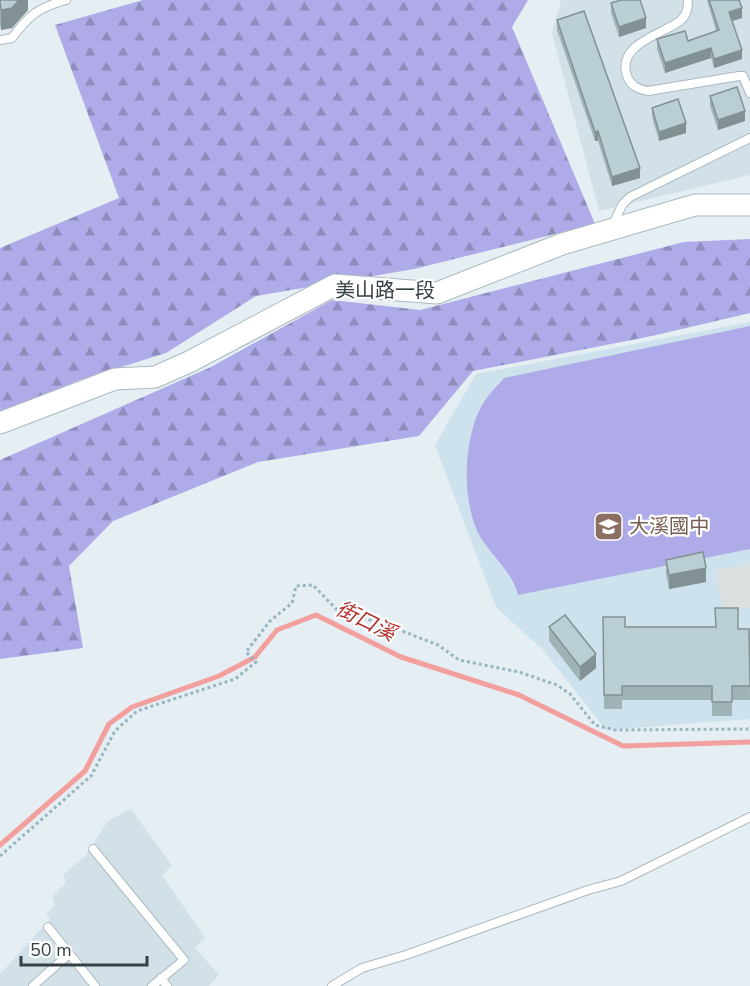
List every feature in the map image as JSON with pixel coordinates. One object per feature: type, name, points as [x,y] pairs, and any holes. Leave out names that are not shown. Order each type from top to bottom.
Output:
[{"type":"street","name":"美山路一段","points":[[0,423],[115,379],[155,377],[189,362],[335,285],[437,293],[562,244],[695,205],[750,205]]},
{"type":"lane","points":[[0,40],[12,38],[27,18],[43,6],[66,0]]},
{"type":"lane","points":[[688,0],[687,12],[681,20],[638,44],[628,58],[625,69],[628,79],[636,88],[648,91],[739,76],[747,82],[750,93]]},
{"type":"lane","points":[[610,230],[622,205],[630,197],[750,138]]},
{"type":"lane","points":[[332,986],[362,968],[406,955],[588,890],[621,881],[750,817]]},
{"type":"lane","points":[[93,849],[184,960],[164,982],[152,986]]},
{"type":"lane","points":[[48,927],[95,986]]},
{"type":"lane","points":[[33,986],[69,954]]},
{"type":"path","points":[[0,855],[92,776],[115,731],[137,711],[235,679],[256,662],[246,652],[270,621],[292,603],[296,586],[313,585],[338,611],[384,624],[438,645],[459,660],[519,672],[557,685],[570,694],[595,725],[615,730],[750,729]]},
{"type":"shaded area","points":[[561,0],[750,0],[750,175],[599,211],[552,33]]},
{"type":"shaded area","name":"大溪國中","points":[[750,322],[750,719],[606,730],[543,650],[496,607],[435,445],[476,374]]},
{"type":"shaded area","points":[[750,564],[750,607],[723,612],[715,570]]},
{"type":"shaded area","points":[[131,809],[172,866],[162,875],[205,938],[195,948],[219,975],[209,986],[0,986],[0,974],[50,919],[46,914],[55,905],[52,896],[66,883],[63,875],[86,855],[108,821]]},
{"type":"green space","points":[[143,0],[528,0],[512,27],[595,224],[414,269],[256,296],[166,353],[80,380],[0,412],[0,248],[119,198],[55,25]]},
{"type":"green space","points":[[750,239],[750,313],[652,336],[473,371],[419,436],[258,462],[113,521],[69,566],[83,648],[0,659],[0,460],[211,367],[332,300],[420,310],[684,242]]},
{"type":"green space","name":"大溪國中","points":[[750,326],[750,549],[518,595],[512,579],[481,538],[470,508],[467,491],[468,454],[475,421],[486,399],[504,378]]},
{"type":"building","points":[[0,0],[19,0],[12,8],[1,10]]},
{"type":"building","points":[[621,0],[640,0],[646,18],[619,27],[611,3]]},
{"type":"building","points":[[709,0],[739,0],[742,8],[729,12],[742,50],[714,59],[711,48],[665,63],[657,39],[685,31],[688,41],[719,30]]},
{"type":"building","points":[[584,11],[640,168],[612,177],[598,131],[595,132],[557,20]]},
{"type":"building","points":[[737,87],[745,111],[718,120],[710,96]]},
{"type":"building","points":[[678,99],[686,123],[659,132],[652,108]]},
{"type":"building","points":[[703,552],[706,568],[669,575],[666,560]]},
{"type":"building","points":[[715,608],[738,608],[738,629],[749,629],[750,686],[732,686],[732,702],[712,702],[712,686],[622,686],[622,695],[604,695],[603,617],[625,617],[625,627],[716,627]]},
{"type":"building","points":[[565,615],[596,654],[580,667],[549,627]]},
{"type":"waterway","name":"街口溪","points":[[0,845],[85,771],[109,724],[132,707],[219,676],[255,657],[277,630],[316,615],[401,657],[519,695],[623,746],[750,742]]},
{"type":"place","name":"大溪國中","points":[[608,526]]}]
